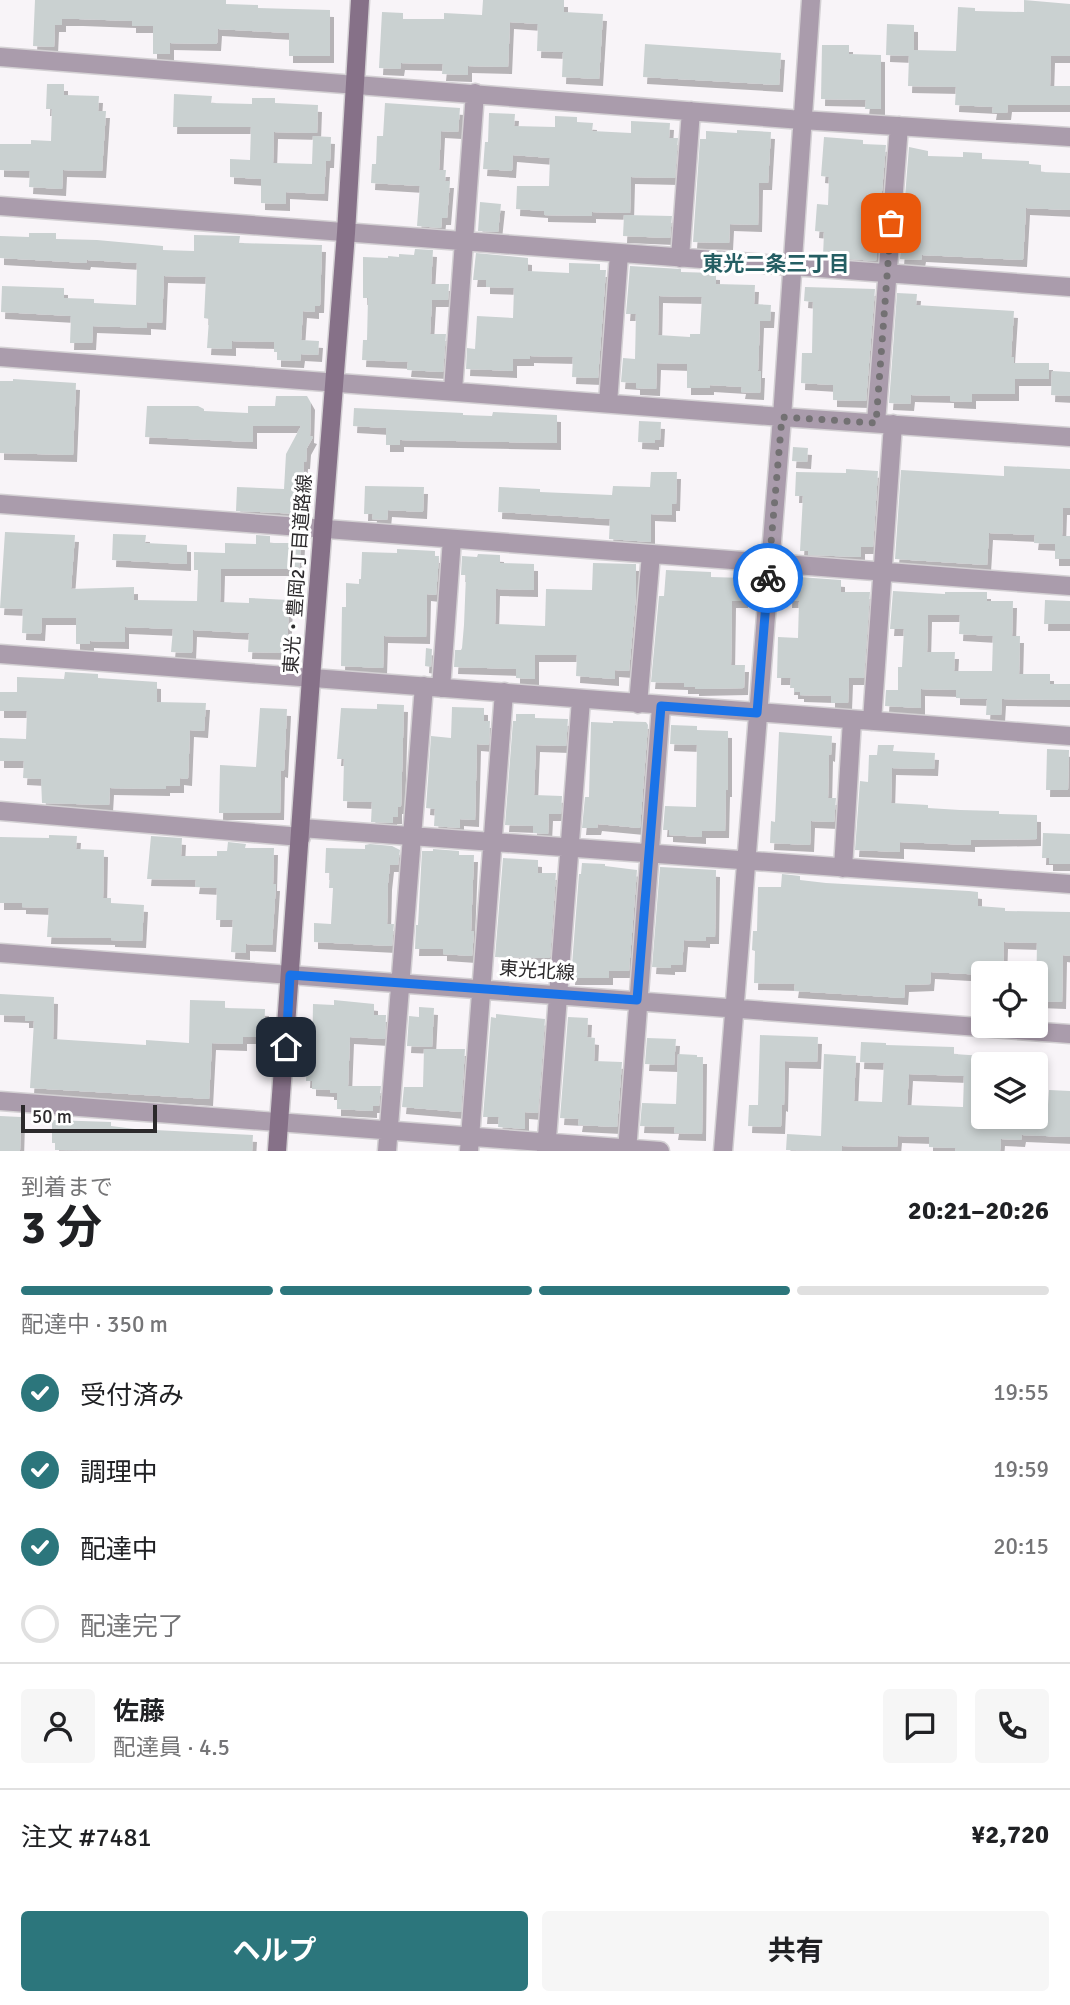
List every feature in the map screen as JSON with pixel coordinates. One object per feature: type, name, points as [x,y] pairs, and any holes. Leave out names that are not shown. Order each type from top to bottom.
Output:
[{"type":"street","name":"東光・豊岡2丁目道路線","points":[[278,1151],[346,233],[360,0]]},
{"type":"street","points":[[723,1151],[782,417],[811,0]]},
{"type":"street","points":[[0,57],[803,120],[1070,137]]},
{"type":"street","points":[[453,390],[475,93]]},
{"type":"street","points":[[680,258],[691,111]]},
{"type":"street","points":[[872,722],[882,571],[888,272],[899,126]]},
{"type":"street","points":[[0,206],[1070,288]]},
{"type":"street","points":[[608,403],[619,254]]},
{"type":"street","points":[[0,356],[1070,437]]},
{"type":"street","points":[[0,504],[1070,586]]},
{"type":"street","points":[[387,1151],[411,836],[452,539]]},
{"type":"street","points":[[638,704],[650,554]]},
{"type":"street","points":[[0,654],[1070,736]]},
{"type":"street","points":[[469,1143],[504,692]]},
{"type":"street","points":[[547,1146],[581,700]]},
{"type":"street","points":[[627,1150],[661,706]]},
{"type":"street","points":[[843,868],[852,720]]},
{"type":"street","points":[[0,811],[301,832],[411,836],[1070,884]]},
{"type":"street","name":"東光北線","points":[[0,953],[1070,1034]]},
{"type":"street","points":[[0,1101],[389,1129],[469,1143],[660,1151]]},
{"type":"building","points":[[35,0],[226,0],[226,4],[258,5],[258,8],[330,10],[330,56],[289,56],[289,33],[218,29],[217,44],[170,43],[170,54],[153,54],[153,26],[132,26],[132,21],[79,19],[62,19],[62,25],[55,25],[54,47],[33,46]]},
{"type":"building","points":[[483,0],[564,0],[564,12],[603,14],[599,79],[562,77],[563,52],[537,51],[538,24],[510,22],[508,67],[468,66],[468,75],[442,74],[443,64],[401,63],[400,69],[379,68],[382,12],[403,13],[403,19],[444,19],[444,13],[482,15]]},
{"type":"building","points":[[1024,0],[1070,4],[1070,56],[1051,56],[1050,86],[1070,86],[1070,105],[1008,105],[1007,113],[992,113],[993,107],[955,105],[956,87],[908,86],[909,56],[886,55],[887,24],[914,25],[914,50],[956,51],[958,7],[975,8],[975,11],[1024,12]]},
{"type":"building","points":[[645,44],[781,53],[779,85],[643,77]]},
{"type":"building","points":[[822,45],[849,45],[849,54],[881,55],[881,109],[865,109],[866,100],[821,99]]},
{"type":"building","points":[[47,84],[64,84],[64,95],[99,96],[98,111],[106,111],[102,171],[63,170],[62,189],[29,187],[30,171],[0,170],[0,144],[31,144],[31,140],[51,141],[52,109],[46,109]]},
{"type":"building","points":[[174,94],[212,96],[211,103],[252,104],[252,98],[275,98],[275,103],[318,105],[317,133],[274,132],[273,163],[312,164],[313,136],[331,137],[324,194],[286,192],[286,204],[261,203],[261,179],[230,177],[230,159],[250,160],[251,127],[173,127]]},
{"type":"building","points":[[385,103],[460,108],[458,132],[441,131],[439,170],[446,170],[445,181],[450,181],[447,218],[442,218],[441,228],[417,226],[420,186],[371,183],[372,164],[376,164],[377,136],[383,136]]},
{"type":"building","points":[[489,113],[515,114],[514,126],[555,127],[555,116],[577,117],[577,122],[593,123],[592,131],[631,133],[631,121],[670,123],[669,138],[678,138],[675,178],[631,177],[630,213],[592,212],[592,216],[544,215],[544,211],[516,209],[517,186],[549,186],[550,158],[513,155],[512,171],[483,169]]},
{"type":"building","points":[[737,130],[771,132],[768,183],[759,183],[758,225],[730,224],[729,243],[693,242],[700,139],[706,139],[706,131],[737,133]]},
{"type":"building","points":[[824,137],[886,145],[876,261],[823,257],[824,232],[815,231],[817,204],[828,205],[829,177],[821,176]]},
{"type":"building","points":[[909,147],[928,151],[928,156],[963,157],[963,152],[982,153],[982,159],[1029,161],[1029,164],[1041,165],[1041,172],[1070,173],[1070,210],[1026,208],[1023,260],[922,255],[921,260],[900,259]]},
{"type":"building","points":[[480,202],[501,204],[498,232],[478,231]]},
{"type":"building","points":[[624,215],[672,216],[670,238],[623,236]]},
{"type":"building","points":[[29,233],[56,233],[56,239],[163,246],[163,250],[194,251],[194,235],[240,236],[239,243],[322,245],[320,306],[315,306],[315,312],[303,311],[301,340],[319,341],[318,355],[301,354],[300,361],[277,360],[274,342],[232,341],[232,349],[207,348],[209,319],[204,318],[206,277],[164,276],[162,323],[147,322],[147,328],[93,326],[92,343],[70,343],[71,316],[1,312],[2,286],[64,288],[64,298],[136,305],[137,263],[0,258],[0,236],[29,237]]},
{"type":"building","points":[[415,249],[433,250],[431,284],[449,284],[448,300],[432,300],[430,334],[446,334],[443,372],[407,370],[408,362],[362,360],[363,340],[367,340],[368,298],[363,298],[363,257],[414,255]]},
{"type":"building","points":[[476,253],[528,258],[528,271],[569,273],[569,263],[600,264],[600,270],[606,270],[598,378],[572,377],[573,357],[530,356],[530,359],[513,359],[513,371],[466,369],[467,348],[475,349],[477,316],[513,318],[514,288],[486,287],[486,280],[473,280]]},
{"type":"building","points":[[630,266],[716,273],[716,284],[755,285],[754,304],[771,305],[770,321],[760,321],[760,393],[741,392],[742,387],[710,385],[710,388],[687,388],[687,364],[657,363],[656,389],[636,388],[636,383],[621,382],[623,358],[635,359],[636,314],[626,314]],"holes":[[[659,296],[702,297],[700,334],[690,334],[690,337],[658,335]]]},
{"type":"building","points":[[805,287],[875,289],[866,401],[833,400],[833,385],[801,383],[802,353],[812,353],[813,302],[804,301]]},
{"type":"building","points":[[897,293],[917,294],[916,305],[1014,311],[1011,357],[1014,357],[1014,363],[1049,363],[1049,379],[1015,379],[1015,394],[972,394],[972,402],[950,401],[950,396],[911,395],[910,404],[889,403]]},
{"type":"building","points":[[1052,371],[1070,372],[1070,396],[1051,395]]},
{"type":"building","points":[[13,379],[76,383],[73,455],[0,453],[0,381]]},
{"type":"building","points":[[276,396],[307,396],[311,403],[310,436],[313,437],[304,462],[301,514],[236,511],[237,487],[284,489],[286,454],[301,426],[253,426],[253,442],[145,437],[147,406],[198,406],[204,411],[248,413],[248,406],[275,406]]},
{"type":"building","points":[[354,408],[492,416],[493,412],[557,415],[557,443],[400,440],[400,445],[386,445],[386,428],[353,426]]},
{"type":"building","points":[[639,421],[661,422],[660,440],[655,440],[655,443],[638,442]]},
{"type":"building","points":[[793,447],[808,448],[807,462],[792,461]]},
{"type":"building","points":[[1004,466],[1070,469],[1070,508],[1063,508],[1062,536],[1070,536],[1070,559],[1055,559],[1055,544],[1034,543],[1035,535],[989,533],[987,565],[895,559],[901,470],[1004,476]]},
{"type":"building","points":[[846,469],[878,471],[873,547],[861,547],[861,557],[808,555],[808,551],[800,551],[803,496],[795,496],[796,472],[846,473]]},
{"type":"building","points":[[651,472],[677,472],[676,504],[672,504],[672,515],[651,514],[651,542],[609,539],[610,519],[498,512],[499,487],[612,495],[613,486],[650,487]]},
{"type":"building","points":[[365,486],[424,487],[423,512],[388,510],[387,520],[372,519],[373,514],[364,514]]},
{"type":"building","points":[[5,532],[75,535],[71,589],[134,587],[134,600],[197,601],[198,570],[194,570],[194,552],[225,553],[225,543],[256,544],[256,535],[270,536],[270,543],[301,543],[299,569],[221,569],[220,602],[249,603],[249,598],[289,600],[287,653],[248,652],[249,633],[193,630],[192,653],[171,652],[173,629],[125,627],[125,642],[90,641],[90,644],[76,644],[76,618],[42,618],[41,634],[22,633],[23,609],[0,608]]},
{"type":"building","points":[[113,534],[146,535],[145,543],[187,545],[187,564],[112,560]]},
{"type":"building","points":[[397,549],[435,551],[435,556],[439,556],[436,595],[427,594],[426,637],[384,636],[383,668],[341,666],[342,607],[346,607],[346,583],[359,584],[362,552],[397,553]]},
{"type":"building","points":[[478,554],[500,555],[500,563],[534,564],[534,590],[496,589],[495,624],[545,626],[546,589],[592,590],[593,563],[636,564],[629,671],[615,670],[615,679],[576,676],[577,655],[535,655],[535,679],[516,678],[516,669],[454,667],[455,650],[462,648],[464,625],[466,575],[461,575],[462,556],[477,557]]},
{"type":"building","points":[[666,570],[711,572],[711,577],[745,578],[744,601],[732,601],[731,665],[745,665],[744,688],[695,689],[684,687],[684,683],[651,682],[659,596],[664,596]]},
{"type":"building","points":[[799,577],[841,580],[841,592],[870,592],[864,678],[849,678],[848,703],[831,703],[831,696],[800,695],[800,692],[794,692],[794,688],[790,688],[791,678],[777,678],[778,637],[798,638],[799,601],[788,601],[789,579]]},
{"type":"building","points":[[893,591],[945,594],[987,592],[987,601],[1013,601],[1012,636],[1020,636],[1019,674],[1050,674],[1050,684],[1070,684],[1070,700],[1002,699],[1001,715],[986,715],[987,699],[956,698],[956,690],[921,689],[921,708],[885,706],[886,690],[898,690],[898,667],[902,667],[904,629],[890,629]],"holes":[[[928,615],[960,615],[959,634],[993,636],[992,671],[954,671],[955,652],[927,652]]]},
{"type":"building","points":[[1045,600],[1070,601],[1070,624],[1044,624]]},
{"type":"building","points":[[426,648],[432,649],[431,667],[425,666]]},
{"type":"building","points":[[65,672],[98,674],[98,678],[157,682],[157,702],[206,703],[204,731],[190,730],[188,779],[180,778],[180,786],[166,786],[166,789],[110,788],[109,805],[42,803],[41,779],[23,778],[24,761],[0,761],[0,738],[26,739],[27,711],[0,711],[0,692],[17,692],[17,677],[64,679]]},
{"type":"building","points":[[377,704],[404,705],[401,807],[398,807],[398,817],[393,817],[393,823],[371,822],[372,802],[343,801],[344,759],[337,759],[341,708],[377,709]]},
{"type":"building","points":[[452,707],[484,708],[484,721],[490,721],[489,745],[477,744],[475,820],[460,819],[460,828],[434,826],[435,809],[426,808],[431,736],[451,738]]},
{"type":"building","points":[[260,708],[287,709],[280,813],[219,813],[220,765],[256,767]]},
{"type":"building","points":[[516,714],[535,714],[535,718],[568,719],[566,746],[536,745],[534,795],[562,796],[561,814],[549,814],[548,834],[533,833],[533,826],[505,825],[513,721],[516,721]]},
{"type":"building","points":[[591,722],[646,722],[648,725],[640,828],[598,824],[597,828],[582,828],[585,797],[589,797]]},
{"type":"building","points":[[671,725],[697,726],[697,730],[728,731],[725,831],[702,831],[702,837],[669,835],[669,830],[663,830],[665,806],[696,807],[697,745],[670,744]]},
{"type":"building","points":[[779,732],[832,736],[828,798],[836,798],[834,822],[811,821],[810,845],[770,843],[771,821],[775,822]]},
{"type":"building","points":[[878,745],[894,745],[893,751],[935,753],[934,769],[892,768],[891,803],[928,805],[928,808],[999,811],[999,814],[1037,815],[1037,839],[971,840],[971,845],[900,842],[900,852],[855,850],[860,781],[868,782],[869,755],[877,755]]},
{"type":"building","points":[[1047,749],[1069,750],[1068,790],[1046,790]]},
{"type":"building","points":[[1043,833],[1070,834],[1070,864],[1049,864],[1049,858],[1042,858]]},
{"type":"building","points":[[49,835],[77,836],[76,849],[104,850],[103,898],[111,898],[111,903],[144,905],[142,941],[47,937],[49,908],[22,907],[22,903],[0,903],[0,837],[49,838]]},
{"type":"building","points":[[151,836],[182,838],[181,856],[217,856],[217,851],[227,851],[228,842],[246,844],[245,848],[274,848],[273,884],[276,884],[272,945],[246,944],[246,953],[231,952],[233,920],[216,920],[217,888],[195,887],[196,880],[147,879]]},
{"type":"building","points":[[365,845],[392,846],[400,850],[398,865],[390,865],[388,883],[387,924],[394,924],[392,946],[314,942],[314,923],[331,924],[333,888],[329,888],[330,873],[325,873],[326,848],[365,849]]},
{"type":"building","points":[[422,851],[459,851],[459,855],[474,855],[472,956],[443,954],[443,949],[415,949]]},
{"type":"building","points":[[503,858],[538,860],[538,873],[556,873],[550,958],[495,957]]},
{"type":"building","points":[[582,863],[637,870],[629,971],[609,971],[609,978],[571,978]]},
{"type":"building","points":[[660,867],[716,870],[715,937],[706,937],[706,941],[684,940],[682,965],[671,965],[671,968],[652,967]]},
{"type":"building","points":[[782,874],[800,876],[800,880],[826,883],[978,892],[978,906],[1005,908],[1005,911],[1070,912],[1070,956],[1063,955],[1062,1002],[1048,1001],[1048,961],[1037,961],[1037,943],[1004,942],[1003,961],[971,961],[971,974],[931,972],[930,984],[905,985],[904,998],[794,991],[795,984],[754,983],[755,951],[752,950],[753,931],[757,931],[758,887],[781,887]]},
{"type":"building","points":[[0,994],[54,997],[53,1039],[146,1045],[146,1040],[189,1043],[190,1000],[225,1001],[225,1008],[265,1009],[264,1037],[243,1037],[243,1044],[212,1043],[209,1099],[30,1088],[34,1021],[25,1021],[25,1016],[0,1015]]},
{"type":"building","points":[[334,1000],[374,1004],[374,1015],[386,1015],[385,1039],[350,1037],[348,1086],[381,1086],[379,1106],[373,1106],[373,1111],[337,1109],[337,1093],[312,1089],[312,1081],[306,1081],[307,1062],[312,1062],[313,1004],[334,1005]]},
{"type":"building","points":[[419,1007],[434,1008],[432,1047],[407,1046],[409,1016],[419,1017]]},
{"type":"building","points":[[496,1014],[545,1019],[538,1113],[525,1112],[525,1129],[498,1127],[499,1117],[483,1117],[491,1017],[496,1018]]},
{"type":"building","points":[[568,1017],[588,1018],[587,1037],[595,1038],[594,1061],[622,1062],[617,1127],[578,1125],[579,1119],[560,1118]]},
{"type":"building","points":[[760,1035],[818,1037],[817,1062],[785,1061],[781,1127],[748,1126],[749,1105],[758,1105]]},
{"type":"building","points":[[647,1038],[676,1039],[674,1065],[645,1064]]},
{"type":"building","points":[[861,1042],[954,1047],[954,1054],[971,1055],[971,1129],[1048,1129],[1049,1090],[1070,1091],[1070,1137],[1022,1135],[1021,1140],[1001,1139],[1000,1151],[955,1151],[956,1148],[929,1147],[929,1137],[898,1136],[897,1147],[842,1146],[842,1151],[786,1150],[787,1134],[821,1136],[824,1054],[856,1056],[854,1101],[882,1102],[884,1063],[860,1062]],"holes":[[[909,1074],[964,1076],[963,1107],[907,1105]]]},
{"type":"building","points":[[424,1049],[465,1049],[461,1112],[402,1107],[404,1087],[423,1087]]},
{"type":"building","points":[[678,1054],[703,1057],[702,1134],[674,1133],[675,1127],[640,1126],[642,1103],[676,1104]]},
{"type":"building","points":[[0,1116],[21,1117],[20,1151],[0,1151]]},
{"type":"building","points":[[52,1120],[111,1122],[111,1126],[135,1129],[253,1135],[252,1151],[55,1150],[55,1143],[52,1143]]},
{"type":"way so far","points":[[768,578],[782,417],[876,423],[891,223]]},
{"type":"district","name":"東光二条三丁目","points":[[776,264]]},
{"type":"route","points":[[286,1047],[290,975],[637,1000],[661,706],[757,713],[768,578]]}]
